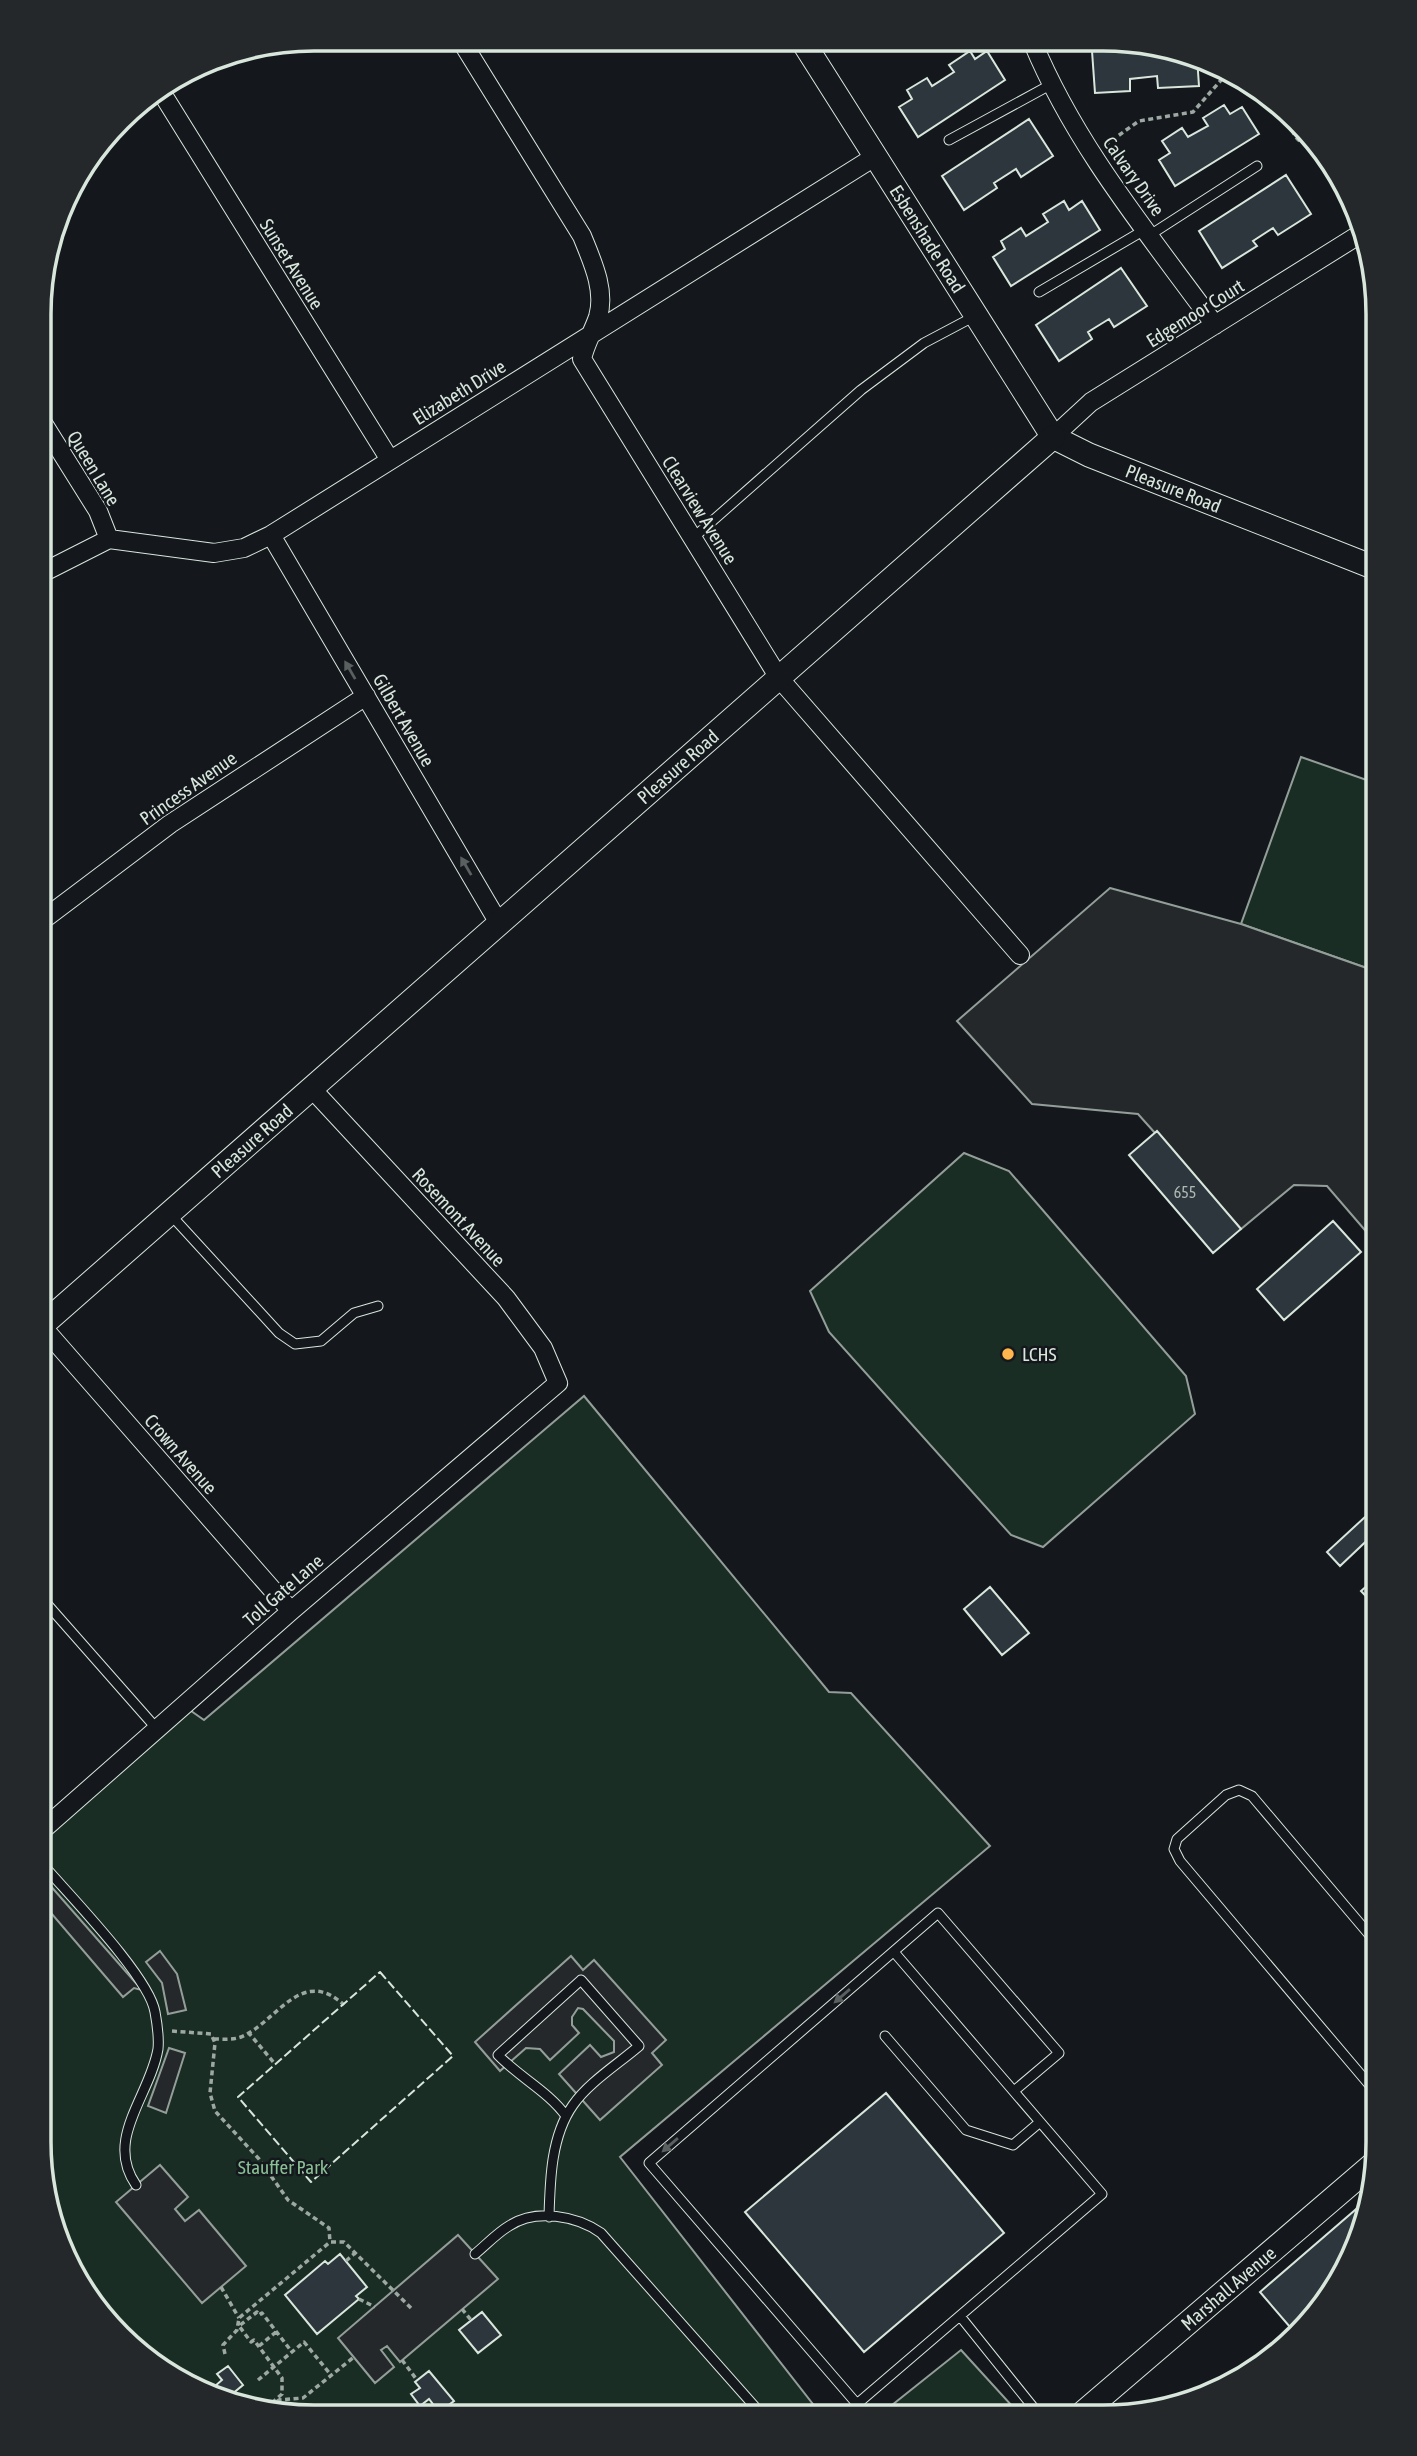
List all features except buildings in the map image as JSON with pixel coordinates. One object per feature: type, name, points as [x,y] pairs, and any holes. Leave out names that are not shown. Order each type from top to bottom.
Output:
[{"type":"street","name":"Clearview Avenue","points":[[467,51],[582,236],[598,281],[600,296],[598,317],[582,359],[779,678],[1020,955]]},
{"type":"street","name":"Esbenshade Road","points":[[809,51],[1053,437]]},
{"type":"street","name":"Calvary Drive","points":[[1036,51],[1051,85],[1091,154],[1215,325]]},
{"type":"street","name":"Sunset Avenue","points":[[165,97],[390,460]]},
{"type":"street","name":"Elizabeth Drive","points":[[109,539],[214,553],[244,548],[271,535],[876,156]]},
{"type":"street","name":"Edgemoor Court","points":[[1053,437],[1091,402],[1355,238]]},
{"type":"street","name":"Queen Lane","points":[[51,436],[98,511],[109,539]]},
{"type":"street","name":"Pleasure Road","points":[[51,1317],[313,1090],[1053,437],[1089,455],[1366,564]]},
{"type":"street","name":"Gilbert Avenue","points":[[271,535],[500,925]]},
{"type":"street","points":[[51,569],[109,539]]},
{"type":"street","name":"Princess Avenue","points":[[51,914],[170,824],[366,696]]},
{"type":"street","name":"Rosemont Avenue","points":[[313,1090],[506,1298],[543,1348],[558,1383]]},
{"type":"street","name":"Crown Avenue","points":[[51,1338],[291,1611]]},
{"type":"street","name":"Toll Gate Lane","points":[[51,1822],[291,1611],[558,1383]]},
{"type":"street","name":"Marshall Avenue","points":[[1092,2405],[1365,2172]]},
{"type":"lane","points":[[949,140],[1051,85]]},
{"type":"lane","points":[[1039,292],[1148,232],[1257,166]]},
{"type":"lane","points":[[692,538],[861,390],[924,343],[976,316]]},
{"type":"lane","points":[[170,1214],[279,1333],[295,1344],[305,1345],[321,1341],[354,1313],[378,1306]]},
{"type":"lane","points":[[51,1609],[157,1729]]},
{"type":"lane","points":[[1366,1931],[1252,1797],[1239,1790],[1226,1795],[1177,1839],[1174,1849],[1180,1861],[1366,2080]]},
{"type":"lane","points":[[51,1874],[141,1980],[155,2010],[158,2049],[126,2136],[124,2157],[128,2173],[136,2185]]},
{"type":"lane","points":[[894,1952],[1102,2193],[857,2404],[649,2163],[938,1913],[1059,2053],[1014,2091]]},
{"type":"lane","points":[[550,2217],[551,2169],[566,2116],[574,2102],[639,2046],[580,1980],[498,2055],[514,2073],[559,2106],[566,2116]]},
{"type":"lane","points":[[885,2036],[966,2130],[1013,2145],[1040,2122]]},
{"type":"lane","points":[[475,2254],[510,2224],[550,2217],[585,2221],[601,2233],[753,2405]]},
{"type":"lane","points":[[960,2316],[1031,2405]]},
{"type":"path","points":[[1091,154],[1139,121],[1193,112],[1222,79]]},
{"type":"path","points":[[1290,129],[1296,139],[1304,144]]},
{"type":"path","points":[[214,2039],[238,2038],[290,1999],[303,1993],[324,1993],[344,2005]]},
{"type":"path","points":[[156,2032],[208,2032],[214,2039],[210,2085],[213,2106],[259,2159],[288,2200],[329,2228],[330,2242]]},
{"type":"path","points":[[248,2032],[275,2064]]},
{"type":"path","points":[[239,2318],[330,2242],[341,2240],[411,2308]]},
{"type":"path","points":[[346,2261],[356,2253]]},
{"type":"path","points":[[221,2287],[239,2318],[239,2326],[251,2342],[254,2340],[259,2346],[282,2378],[282,2394],[273,2402]]},
{"type":"path","points":[[359,2299],[374,2307]]},
{"type":"path","points":[[461,2309],[471,2320]]},
{"type":"path","points":[[226,2354],[223,2346],[239,2326],[257,2312],[259,2315],[262,2313],[292,2352]]},
{"type":"path","points":[[259,2346],[276,2332]]},
{"type":"path","points":[[258,2380],[304,2342],[331,2375]]},
{"type":"path","points":[[276,2402],[303,2398],[354,2357]]},
{"type":"path","points":[[402,2360],[417,2380]]},
{"type":"green space","points":[[1301,757],[1366,780],[1366,968],[1241,924]]},
{"type":"green space","name":"LCHS","points":[[964,1153],[1009,1171],[1186,1376],[1195,1414],[1043,1547],[1011,1535],[829,1332],[810,1291]]},
{"type":"green space","name":"Stauffer Park","points":[[584,1396],[829,1692],[851,1693],[990,1846],[620,2157],[814,2405],[280,2403],[229,2391],[197,2378],[154,2351],[116,2316],[78,2259],[65,2227],[53,2176],[51,1822],[184,1706],[204,1720]]},
{"type":"green space","points":[[961,2350],[1011,2405],[892,2405]]},
{"type":"shaded area","points":[[1110,888],[1241,924],[1366,968],[1366,1231],[1327,1186],[1294,1185],[1241,1229],[1138,1114],[1032,1104],[957,1021]]},
{"type":"shaded area","points":[[51,1886],[142,1990],[134,1988],[123,1997],[51,1913]]},
{"type":"shaded area","points":[[160,1951],[177,1974],[186,2010],[168,2014],[162,1983],[146,1962]]},
{"type":"shaded area","points":[[571,1956],[583,1970],[594,1960],[666,2040],[652,2053],[662,2065],[600,2120],[559,2074],[590,2045],[601,2057],[614,2052],[614,2041],[583,2009],[578,2008],[572,2017],[572,2025],[579,2033],[550,2060],[540,2049],[526,2048],[500,2071],[475,2042]]},
{"type":"shaded area","points":[[169,2048],[185,2053],[166,2113],[148,2106]]},
{"type":"shaded area","points":[[160,2165],[188,2197],[175,2209],[185,2221],[199,2210],[246,2266],[202,2303],[116,2202]]},
{"type":"shaded area","points":[[458,2235],[498,2279],[400,2362],[387,2346],[381,2350],[394,2367],[375,2383],[338,2338]]},
{"type":"fence","points":[[380,1972],[453,2056],[311,2182],[238,2097],[380,1972]]},
{"type":"place","name":"LCHS","points":[[1008,1354]]}]
